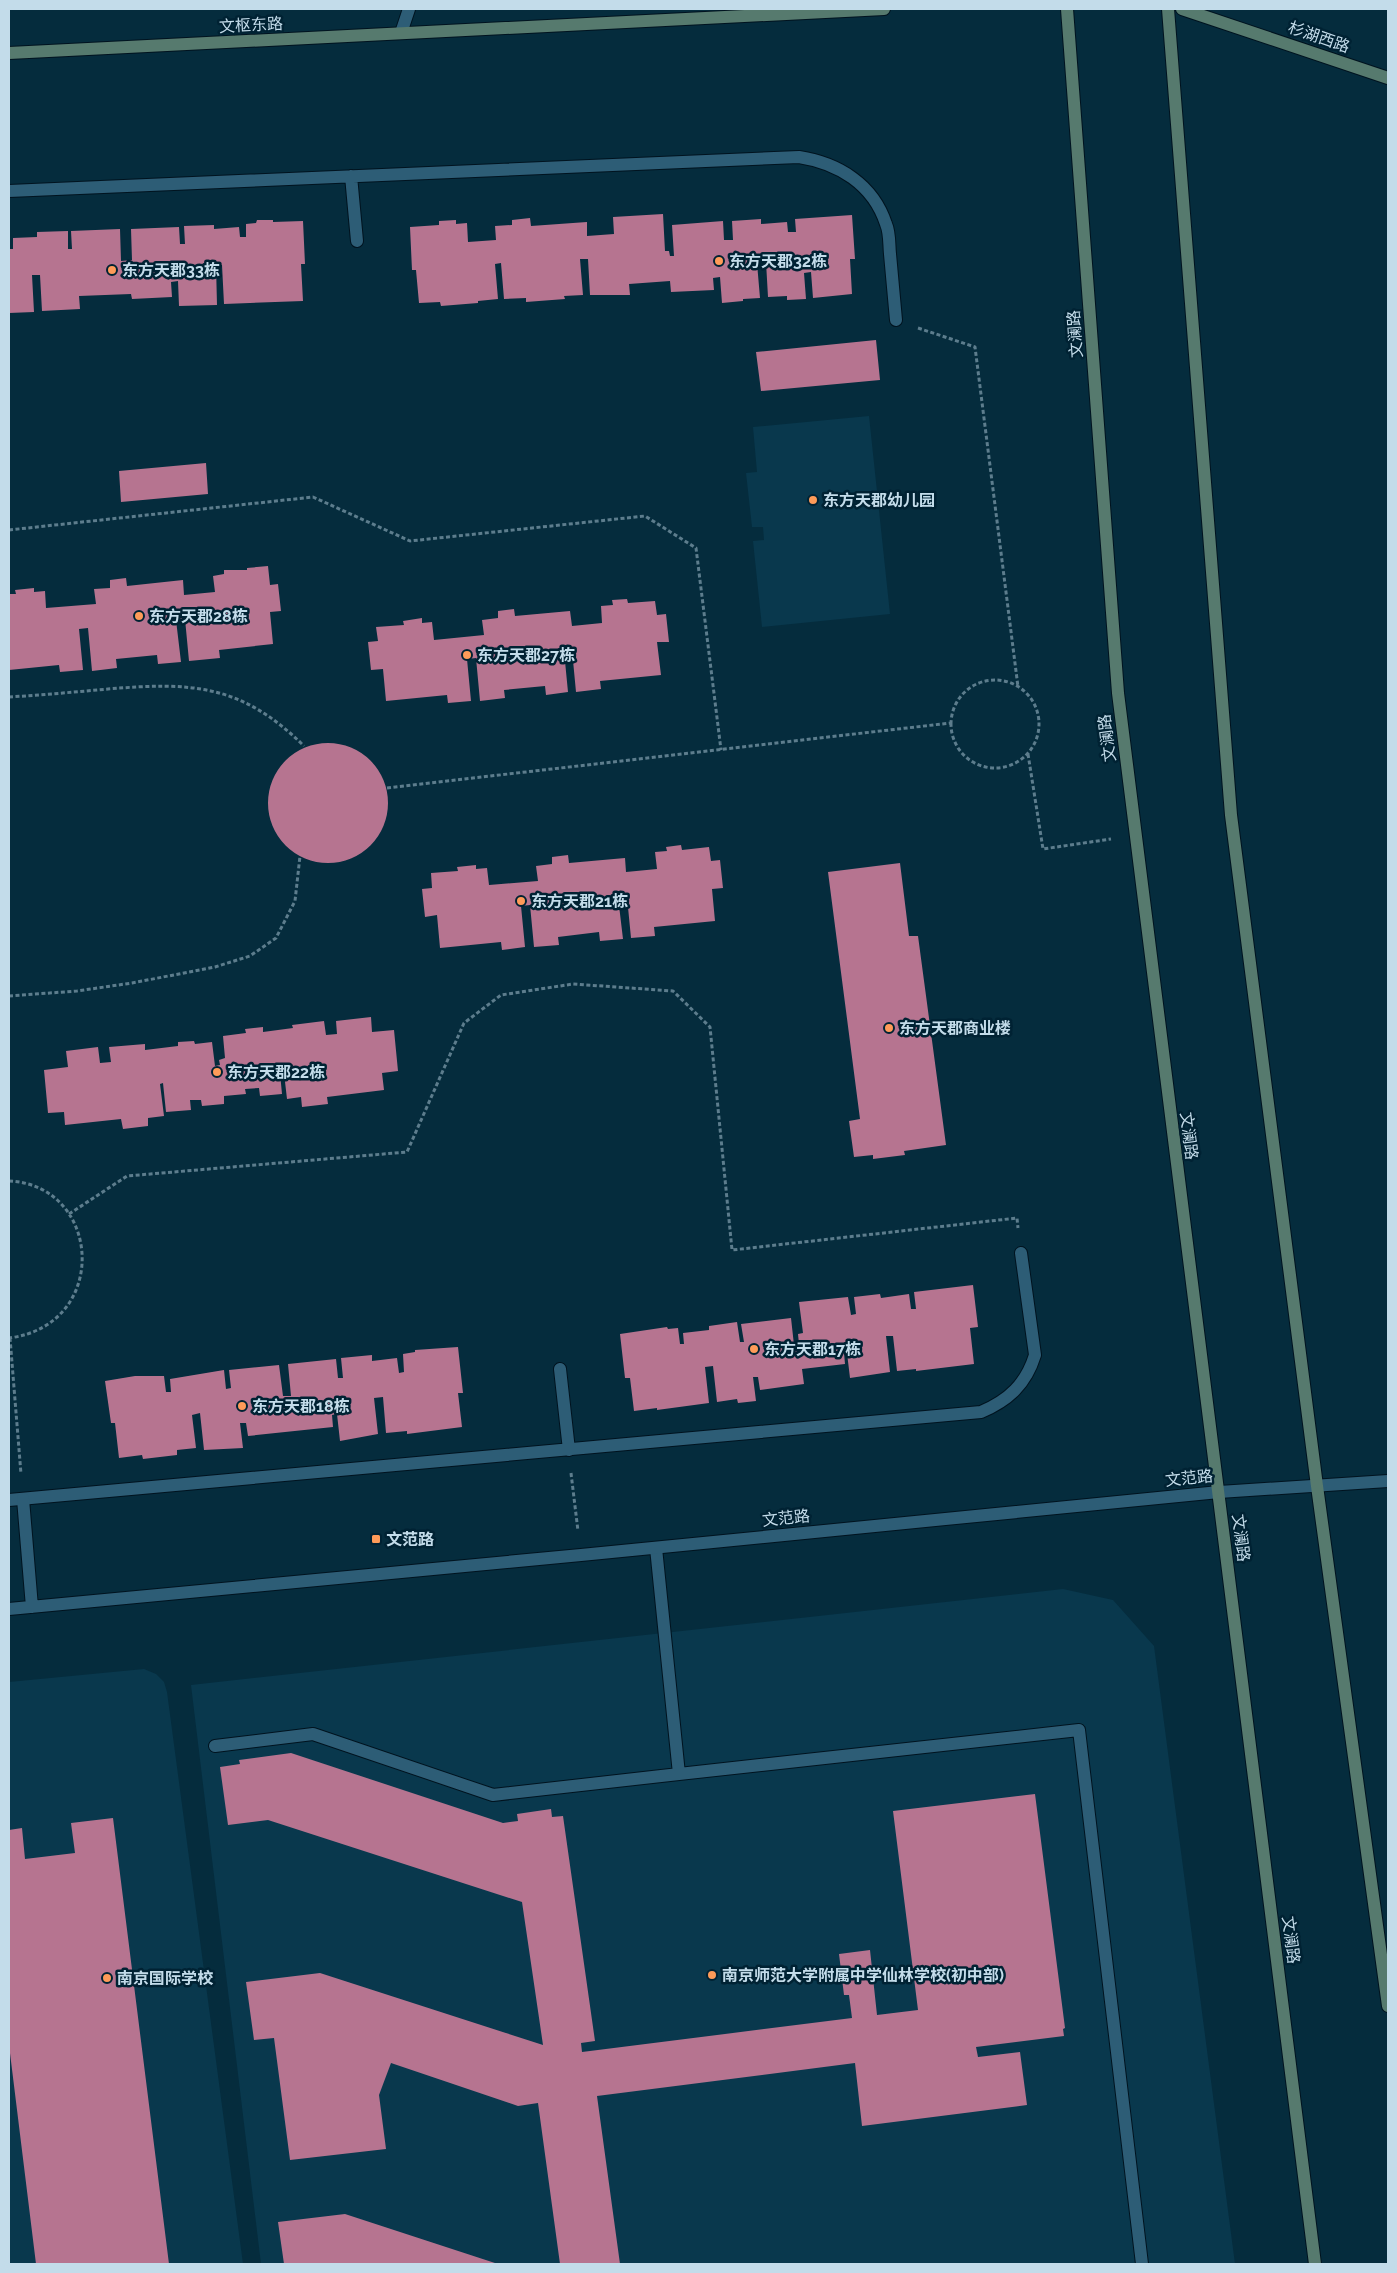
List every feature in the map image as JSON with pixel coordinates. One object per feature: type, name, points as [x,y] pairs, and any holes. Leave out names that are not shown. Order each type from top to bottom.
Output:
[{"type":"main road","name":"文枢东路","points":[[9,53],[884,9]]},
{"type":"main road","name":"文澜路","points":[[1067,9],[1118,692],[1134,836],[1219,1492],[1315,2264]]},
{"type":"main road","points":[[1168,9],[1231,815],[1317,1486],[1388,2006]]},
{"type":"main road","name":"杉湖西路","points":[[1182,9],[1388,78]]},
{"type":"street","points":[[401,33],[409,9]]},
{"type":"street","points":[[9,191],[799,157],[819,160],[838,168],[855,179],[869,192],[880,208],[887,225],[896,320]]},
{"type":"street","points":[[351,176],[357,240]]},
{"type":"street","points":[[9,1500],[981,1412],[1010,1396],[1030,1370],[1035,1355],[1021,1253]]},
{"type":"street","points":[[560,1369],[569,1450]]},
{"type":"street","name":"文范路","points":[[9,1609],[656,1548],[1219,1492],[1388,1481]]},
{"type":"street","points":[[23,1499],[32,1606]]},
{"type":"street","points":[[656,1548],[679,1774]]},
{"type":"street","points":[[215,1746],[313,1734],[493,1795],[1078,1730],[1142,2264]]},
{"type":"path","points":[[896,320],[975,347],[1018,687]]},
{"type":"path","points":[[9,530],[313,497],[410,541],[645,516],[696,548],[721,750]]},
{"type":"path","points":[[988,680],[1004,681],[1018,687],[1030,697],[1038,710],[1040,725],[1036,740],[1028,754],[1016,764],[1001,768],[986,768],[972,762],[960,752],[953,738],[950,723],[954,708],[961,695],[974,685],[988,680]]},
{"type":"path","points":[[9,697],[158,685],[187,686],[215,692],[242,701],[279,723],[304,746]]},
{"type":"path","points":[[386,788],[950,723]]},
{"type":"path","points":[[1028,754],[1043,849],[1134,836]]},
{"type":"path","points":[[9,996],[77,991],[132,982],[215,966],[250,956],[276,938],[295,901],[300,856]]},
{"type":"path","points":[[69,1214],[127,1176],[407,1152],[464,1023],[501,995],[573,984],[673,991],[710,1027],[732,1250],[1017,1218],[1021,1253]]},
{"type":"path","points":[[9,1181],[17,1181],[37,1188],[54,1199],[69,1214],[78,1232],[82,1253],[82,1273],[75,1293],[64,1310],[48,1324],[30,1334],[9,1338],[23,1499]]},
{"type":"path","points":[[569,1450],[580,1555]]},
{"type":"shaded area","name":"东方天郡幼儿园","points":[[869,416],[890,614],[762,627],[753,541],[764,540],[763,527],[752,527],[746,473],[757,472],[753,427]]},
{"type":"shaded area","name":"南京师范大学附属中学仙林学校(初中部)","points":[[1063,1589],[1113,1600],[1154,1646],[1235,2264],[261,2264],[191,1685]]},
{"type":"shaded area","name":"南京国际学校","points":[[144,1669],[156,1674],[164,1682],[167,1692],[243,2264],[9,2264],[9,1682]]},
{"type":"building","name":"东方天郡32栋","points":[[663,214],[665,251],[669,251],[670,256],[674,256],[672,225],[723,221],[724,240],[733,240],[732,221],[761,219],[761,224],[787,222],[788,232],[796,232],[795,219],[852,215],[855,259],[850,259],[852,294],[813,298],[811,272],[804,273],[806,299],[787,300],[787,296],[768,297],[766,262],[757,263],[760,298],[722,303],[720,277],[713,278],[714,290],[671,292],[670,281],[629,284],[630,295],[590,295],[588,259],[580,259],[583,295],[564,296],[565,299],[526,302],[526,298],[504,299],[501,263],[495,264],[498,299],[478,301],[478,303],[441,306],[440,302],[419,303],[416,270],[412,270],[410,227],[439,225],[439,221],[456,220],[456,224],[467,223],[468,242],[496,240],[495,226],[512,225],[512,220],[530,218],[531,226],[587,222],[587,236],[614,234],[613,217]]},
{"type":"building","name":"东方天郡33栋","points":[[257,220],[273,220],[273,222],[303,221],[305,264],[301,264],[303,301],[224,304],[222,265],[216,265],[217,305],[179,306],[178,281],[171,282],[172,297],[132,299],[131,294],[79,296],[80,309],[42,311],[40,275],[32,275],[34,312],[9,313],[9,249],[13,249],[13,238],[37,237],[37,232],[68,231],[68,249],[72,249],[71,231],[120,229],[121,261],[132,260],[131,229],[179,227],[180,244],[185,244],[184,226],[214,225],[214,229],[239,227],[240,237],[246,237],[246,224],[256,223]]},
{"type":"building","points":[[876,340],[880,380],[761,391],[756,352]]},
{"type":"building","points":[[206,463],[208,494],[121,502],[119,471]]},
{"type":"building","name":"东方天郡28栋","points":[[268,566],[270,585],[278,584],[281,611],[270,612],[273,644],[219,650],[220,658],[189,661],[185,619],[176,620],[181,662],[158,664],[157,655],[116,659],[117,668],[92,671],[88,628],[79,629],[83,670],[60,672],[59,665],[9,670],[9,594],[16,594],[15,590],[34,588],[34,592],[45,591],[46,608],[96,604],[94,589],[110,588],[110,580],[126,578],[127,586],[183,580],[184,595],[215,592],[213,576],[224,574],[224,570],[247,570],[247,568]]},
{"type":"building","name":"东方天郡27栋","points":[[627,599],[628,603],[655,601],[657,615],[666,614],[669,642],[657,642],[661,675],[600,681],[601,689],[576,692],[572,650],[564,651],[568,692],[546,695],[545,686],[504,690],[505,698],[480,701],[476,658],[467,659],[471,701],[448,703],[447,695],[386,701],[383,669],[371,670],[368,642],[378,641],[376,627],[404,625],[403,621],[422,618],[422,623],[432,622],[434,640],[484,635],[482,620],[498,618],[498,611],[514,609],[515,616],[570,611],[572,626],[602,623],[601,606],[613,605],[612,600]]},
{"type":"building","points":[[328,743],[351,747],[371,760],[384,780],[388,803],[384,826],[371,846],[351,859],[328,863],[305,859],[285,846],[272,826],[268,803],[272,780],[285,760],[305,747]]},
{"type":"building","name":"东方天郡21栋","points":[[681,845],[682,850],[709,847],[711,861],[720,860],[723,888],[712,889],[715,921],[654,927],[655,936],[631,938],[627,897],[618,897],[623,939],[600,941],[599,932],[558,937],[559,945],[534,947],[530,905],[521,906],[525,947],[502,950],[501,942],[440,948],[437,915],[425,917],[422,889],[432,888],[431,873],[458,871],[457,867],[476,865],[476,869],[487,868],[489,885],[538,881],[536,866],[552,864],[552,857],[568,855],[569,863],[625,858],[626,872],[657,869],[655,852],[667,851],[666,847]]},
{"type":"building","name":"东方天郡商业楼","points":[[900,863],[909,936],[918,936],[946,1145],[904,1151],[905,1155],[873,1159],[873,1155],[854,1157],[849,1121],[860,1119],[828,872]]},
{"type":"building","name":"东方天郡22栋","points":[[371,1017],[372,1032],[394,1030],[398,1071],[382,1073],[384,1090],[327,1097],[328,1104],[302,1107],[301,1097],[287,1099],[284,1073],[280,1073],[282,1094],[260,1096],[259,1088],[245,1089],[246,1094],[224,1096],[224,1104],[202,1106],[201,1100],[190,1100],[191,1110],[166,1112],[163,1083],[160,1084],[164,1116],[148,1118],[148,1126],[123,1129],[121,1119],[65,1125],[64,1112],[48,1113],[44,1070],[68,1067],[66,1051],[98,1047],[100,1063],[111,1062],[109,1047],[145,1044],[145,1050],[178,1046],[178,1042],[194,1041],[195,1044],[212,1042],[215,1066],[220,1065],[219,1060],[225,1058],[223,1036],[246,1033],[245,1029],[263,1027],[263,1032],[293,1028],[292,1025],[324,1021],[326,1035],[337,1034],[336,1021]]},
{"type":"building","name":"东方天郡17栋","points":[[973,1285],[978,1327],[970,1328],[974,1364],[916,1371],[916,1369],[897,1371],[893,1336],[886,1336],[890,1372],[850,1378],[847,1353],[844,1353],[845,1364],[802,1369],[804,1384],[760,1390],[758,1377],[753,1377],[756,1401],[738,1403],[737,1399],[717,1402],[713,1366],[705,1367],[709,1403],[634,1411],[630,1378],[625,1378],[620,1334],[667,1327],[668,1329],[678,1328],[680,1344],[684,1344],[683,1333],[709,1330],[709,1326],[737,1322],[740,1342],[744,1342],[741,1324],[791,1318],[794,1345],[799,1344],[798,1334],[803,1333],[799,1302],[848,1297],[851,1315],[856,1314],[854,1297],[880,1294],[881,1298],[909,1294],[911,1309],[916,1309],[914,1292]]},
{"type":"building","name":"东方天郡18栋","points":[[458,1347],[463,1393],[458,1393],[462,1427],[407,1434],[407,1431],[386,1433],[383,1397],[374,1398],[378,1434],[340,1441],[337,1414],[332,1415],[333,1427],[248,1436],[246,1423],[240,1423],[243,1448],[204,1450],[200,1413],[192,1415],[196,1448],[177,1450],[177,1455],[143,1459],[142,1455],[119,1458],[115,1423],[111,1423],[105,1381],[135,1376],[164,1376],[166,1392],[171,1392],[170,1379],[224,1370],[226,1389],[231,1388],[229,1370],[279,1365],[283,1396],[291,1396],[288,1364],[336,1359],[338,1378],[343,1378],[341,1358],[372,1355],[372,1361],[397,1358],[399,1373],[404,1372],[403,1354],[415,1352],[415,1350]]},
{"type":"building","points":[[291,1753],[503,1823],[518,1821],[517,1814],[551,1809],[552,1817],[563,1816],[595,2041],[581,2043],[582,2052],[852,2018],[849,1995],[844,1995],[839,1954],[870,1950],[877,2015],[918,2010],[893,1811],[1035,1794],[1065,2028],[1063,2029],[1064,2036],[976,2047],[978,2057],[1020,2052],[1027,2105],[862,2126],[855,2063],[597,2096],[620,2264],[560,2264],[538,2103],[518,2106],[391,2063],[379,2095],[386,2149],[290,2160],[274,2038],[254,2040],[246,1982],[320,1973],[543,2045],[522,1902],[268,1820],[228,1825],[220,1767],[240,1764],[239,1760]]},
{"type":"building","points":[[113,1818],[169,2264],[36,2264],[9,2045],[9,1830],[22,1828],[25,1859],[75,1853],[71,1823]]},
{"type":"building","points":[[345,2214],[498,2264],[284,2264],[278,2222]]},
{"type":"place","name":"东方天郡32栋","points":[[719,261]]},
{"type":"place","name":"东方天郡33栋","points":[[112,270]]},
{"type":"place","name":"东方天郡幼儿园","points":[[813,500]]},
{"type":"place","name":"东方天郡28栋","points":[[139,616]]},
{"type":"place","name":"东方天郡27栋","points":[[467,655]]},
{"type":"place","name":"东方天郡21栋","points":[[521,901]]},
{"type":"place","name":"东方天郡商业楼","points":[[889,1028]]},
{"type":"place","name":"东方天郡22栋","points":[[217,1072]]},
{"type":"place","name":"东方天郡17栋","points":[[754,1349]]},
{"type":"place","name":"东方天郡18栋","points":[[242,1406]]},
{"type":"place","name":"文范路","points":[[376,1539]]},
{"type":"place","name":"南京师范大学附属中学仙林学校(初中部)","points":[[712,1975]]},
{"type":"place","name":"南京国际学校","points":[[107,1978]]}]
